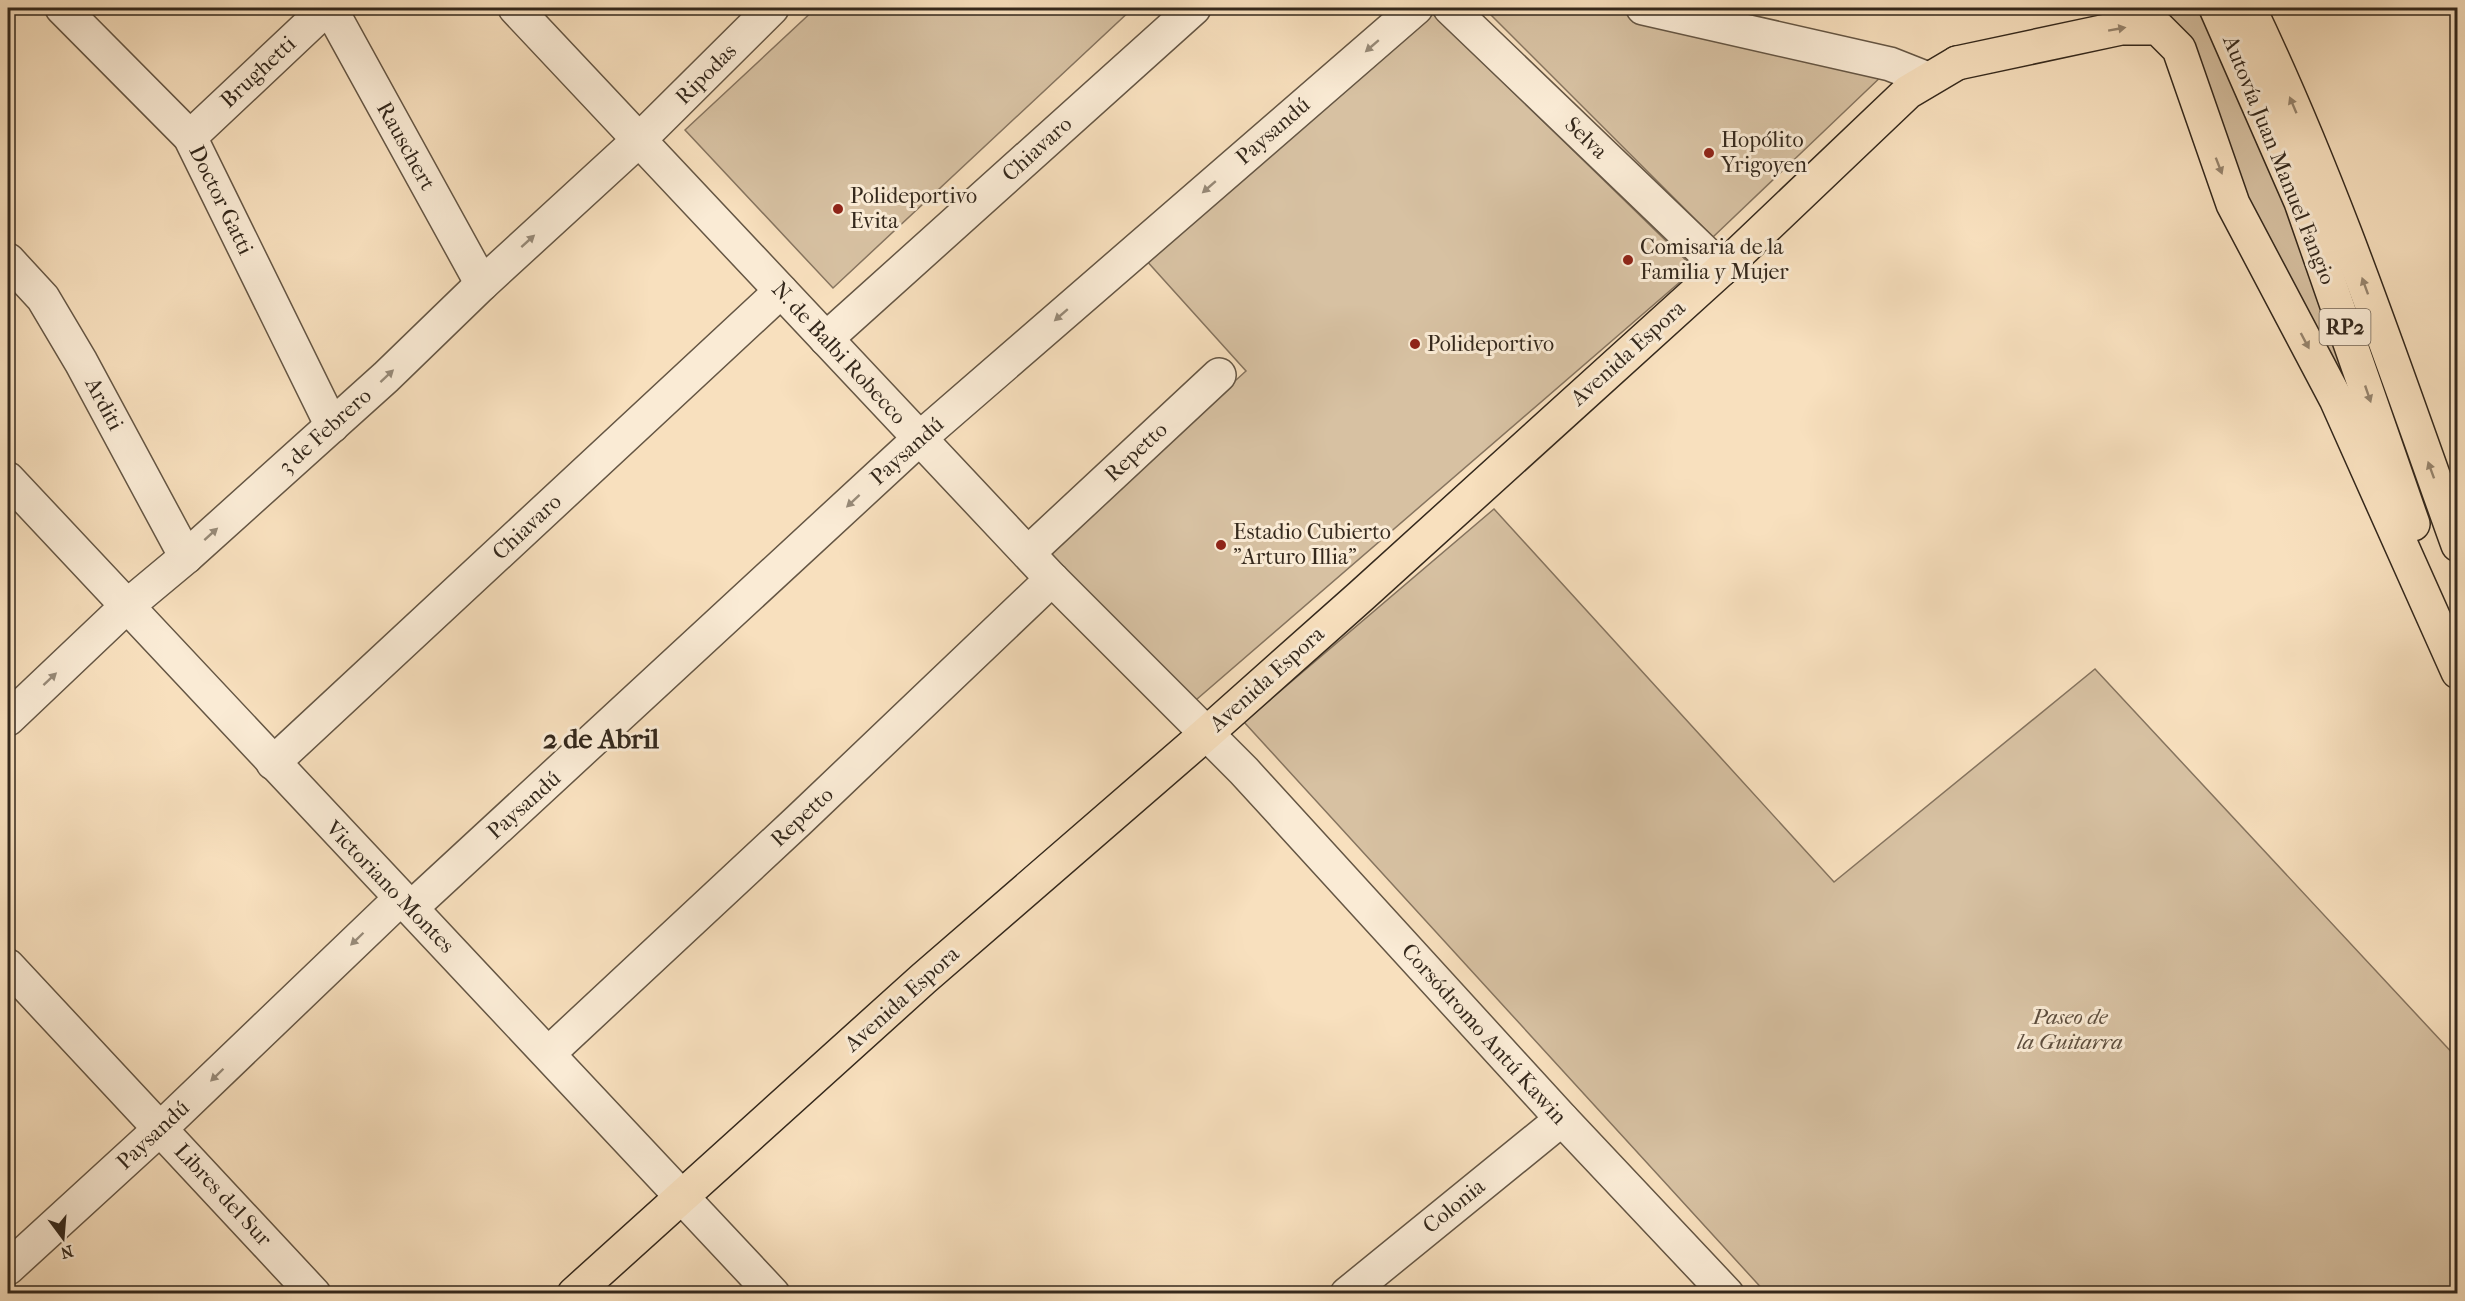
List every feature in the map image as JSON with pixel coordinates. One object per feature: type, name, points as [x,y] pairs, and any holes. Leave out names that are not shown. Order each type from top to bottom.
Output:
[{"type":"main road","points":[[1957,63],[2105,8]]},
{"type":"main road","name":"Autovía Juan Manuel Fangio","points":[[2216,8],[2301,202],[2457,654]]},
{"type":"main road","name":"Autovía Juan Manuel Fangio","points":[[2249,8],[2295,110],[2353,252],[2457,545]]},
{"type":"main road","points":[[1957,63],[2121,28],[2140,26],[2158,28],[2179,49],[2233,204],[2336,399],[2457,672]]},
{"type":"main road","name":"Avenida Espora","points":[[574,1293],[923,979],[1207,733],[1722,269],[1908,92],[1957,63]]},
{"type":"street","name":"Doctor Gatti","points":[[62,8],[190,137],[332,426]]},
{"type":"street","name":"Brughetti","points":[[190,137],[328,8]]},
{"type":"street","name":"Rauschert","points":[[328,8],[482,284]]},
{"type":"street","name":"N. de Balbi Robecco","points":[[515,8],[1052,579],[1244,771]]},
{"type":"street","name":"Ripodas","points":[[639,140],[772,8]]},
{"type":"street","name":"Chiavaro","points":[[826,339],[1194,8]]},
{"type":"street","name":"Paysandú","points":[[8,1268],[405,904],[920,438],[1416,8]]},
{"type":"street","name":"Selva","points":[[1450,8],[1722,269]]},
{"type":"street","points":[[1643,8],[1890,64],[1928,79]]},
{"type":"street","name":"3 de Febrero","points":[[8,719],[126,607],[186,557],[332,426],[639,140]]},
{"type":"street","name":"Arditi","points":[[8,260],[43,298],[76,353],[186,557]]},
{"type":"street","name":"Chiavaro","points":[[273,763],[781,291]]},
{"type":"street","name":"Repetto","points":[[1028,553],[1219,375]]},
{"type":"street","name":"Victoriano Montes","points":[[8,479],[773,1293]]},
{"type":"street","name":"Repetto","points":[[549,1053],[799,820],[1052,579]]},
{"type":"street","name":"Corsódromo Antú Kawin","points":[[1244,771],[1562,1119],[1727,1293]]},
{"type":"street","name":"Libres del Sur","points":[[8,966],[314,1293]]},
{"type":"street","name":"Colonia","points":[[1347,1293],[1562,1119]]},
{"type":"green space","name":"Polideportivo Evita","points":[[816,8],[1133,8],[833,288],[685,130]]},
{"type":"green space","name":"Polideportivo","points":[[1427,8],[1695,269],[1182,712],[1041,556],[1246,371],[1145,259]]},
{"type":"green space","points":[[1484,8],[1598,8],[1886,72],[1713,237]]},
{"type":"green space","points":[[2121,8],[2201,8],[2291,218],[2400,524],[2276,262],[2168,20],[2150,10],[2047,36]]},
{"type":"green space","name":"Paseo de la Guitarra","points":[[1494,509],[1834,882],[2095,669],[2457,1058],[2457,1293],[1766,1293],[1244,722]]},
{"type":"place","name":"Hopólito Yrigoyen","points":[[1709,153]]},
{"type":"place","name":"Polideportivo Evita","points":[[838,209]]},
{"type":"place","name":"Comisaria de la Familia y Mujer","points":[[1628,260]]},
{"type":"place","name":"Polideportivo","points":[[1415,344]]},
{"type":"place","name":"Estadio Cubierto \"Arturo Illia\"","points":[[1221,545]]},
{"type":"district","name":"2 de Abril","points":[[601,738]]}]
